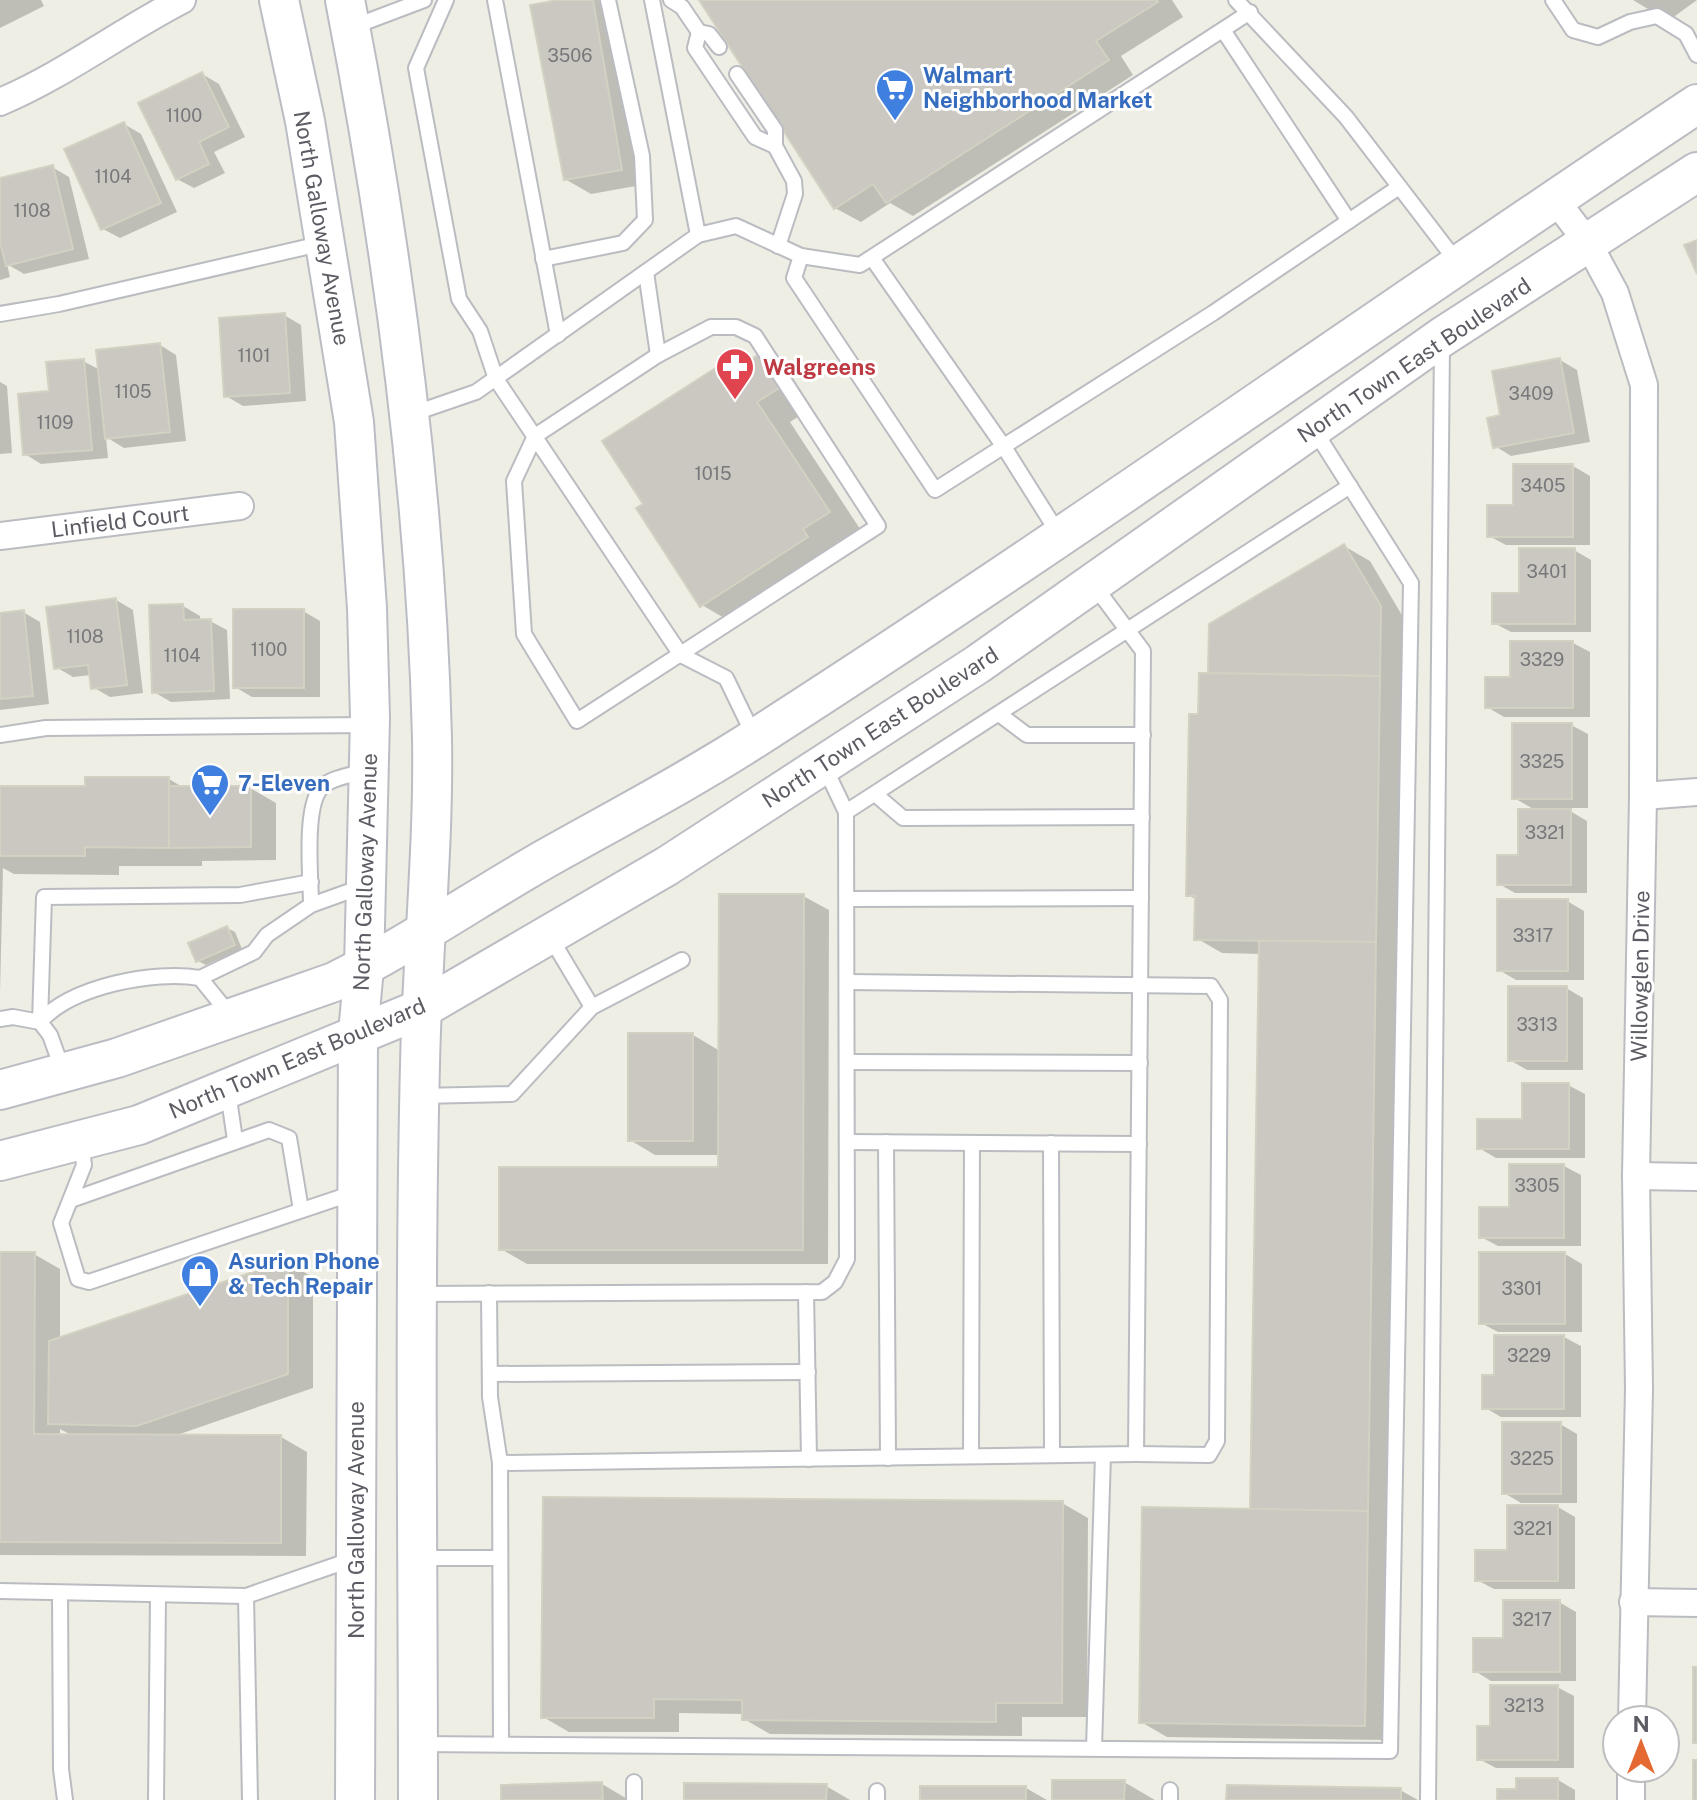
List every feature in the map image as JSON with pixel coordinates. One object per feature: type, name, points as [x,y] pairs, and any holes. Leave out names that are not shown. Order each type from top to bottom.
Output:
[{"type":"main road","name":"North Galloway Avenue","points":[[279,0],[325,243],[354,422],[367,608],[370,725],[364,968],[358,1033],[355,1800]]},
{"type":"main road","points":[[348,14],[375,153],[409,415],[423,574],[432,740],[428,927],[419,1096],[418,1800]]},
{"type":"main road","points":[[0,1090],[64,1073],[233,1018],[364,968],[428,927],[755,738],[1060,536],[1458,263],[1697,104]]},
{"type":"main road","name":"North Town East Boulevard","points":[[0,1161],[139,1125],[228,1091],[358,1033],[423,1008],[667,866],[978,664],[1442,337],[1697,172]]},
{"type":"main road","points":[[354,422],[409,415]]},
{"type":"main road","points":[[1060,536],[1093,584]]},
{"type":"main road","points":[[790,715],[822,763]]},
{"type":"main road","points":[[356,1558],[418,1558]]},
{"type":"street","points":[[0,102],[64,70],[137,23],[182,0]]},
{"type":"street","name":"Willowglen Drive","points":[[1554,198],[1588,243],[1615,293],[1644,385],[1643,796],[1636,1176],[1639,1389],[1632,1704]]},
{"type":"street","name":"Linfield Court","points":[[0,536],[240,506]]},
{"type":"street","points":[[1643,796],[1697,792]]},
{"type":"street","points":[[1636,1176],[1697,1177]]},
{"type":"street","points":[[1633,1602],[1697,1603]]},
{"type":"lane","points":[[348,14],[424,0]]},
{"type":"lane","points":[[446,0],[416,68],[459,299],[480,331],[496,379],[681,655],[726,678],[755,738]]},
{"type":"lane","points":[[495,0],[558,335]]},
{"type":"lane","points":[[543,259],[623,243],[645,220],[642,156],[608,0]]},
{"type":"lane","points":[[652,0],[698,235]]},
{"type":"lane","points":[[671,0],[682,7],[699,32],[709,34],[719,47]]},
{"type":"lane","points":[[1236,0],[1346,117],[1458,263]]},
{"type":"lane","points":[[1553,0],[1573,30],[1598,37],[1630,22],[1657,16],[1691,30],[1697,55]]},
{"type":"lane","points":[[409,415],[476,392],[698,235],[736,226],[801,256],[860,265],[1250,12]]},
{"type":"lane","points":[[1223,30],[1349,221]]},
{"type":"lane","points":[[699,32],[695,48],[755,137],[775,146]]},
{"type":"lane","points":[[737,74],[775,130],[775,146],[794,181],[795,194],[778,246]]},
{"type":"lane","points":[[801,256],[794,278],[935,490],[1399,187]]},
{"type":"lane","points":[[0,314],[59,304],[325,243]]},
{"type":"lane","points":[[872,258],[1004,447],[1060,536]]},
{"type":"lane","points":[[646,272],[658,355]]},
{"type":"lane","points":[[711,327],[736,327],[755,336],[878,526],[577,721],[524,634],[514,481],[535,436],[658,355],[711,327]]},
{"type":"lane","points":[[1428,1800],[1442,337]]},
{"type":"lane","points":[[418,1744],[1390,1751],[1411,583],[1313,428]]},
{"type":"lane","points":[[846,812],[1350,486]]},
{"type":"lane","points":[[1093,584],[1143,651],[1136,1454]]},
{"type":"lane","points":[[999,714],[1027,735],[1143,735]]},
{"type":"lane","points":[[0,735],[46,728],[370,725]]},
{"type":"lane","points":[[418,1294],[822,1292],[835,1282],[847,1259],[846,812],[822,763]]},
{"type":"lane","points":[[311,905],[311,809],[317,792],[326,783],[369,769]]},
{"type":"lane","points":[[875,794],[903,818],[1142,817]]},
{"type":"lane","points":[[64,1073],[50,1035],[40,1022],[44,897],[240,895],[311,882]]},
{"type":"lane","points":[[0,1019],[40,1022],[64,1002],[127,981],[160,975],[200,978],[254,952],[267,935],[311,905],[364,886]]},
{"type":"lane","points":[[847,899],[1141,898]]},
{"type":"lane","points":[[548,935],[592,1007]]},
{"type":"lane","points":[[419,1096],[512,1094],[592,1007],[682,960]]},
{"type":"lane","points":[[200,978],[233,1018]]},
{"type":"lane","points":[[500,1463],[1209,1455],[1217,1441],[1220,1000],[1211,986],[847,982]]},
{"type":"lane","points":[[847,1062],[1140,1063]]},
{"type":"lane","points":[[228,1091],[235,1140]]},
{"type":"lane","points":[[71,1200],[262,1130],[289,1138],[301,1210]]},
{"type":"lane","points":[[81,1140],[84,1165],[61,1223],[78,1279],[89,1282],[358,1191]]},
{"type":"lane","points":[[847,1142],[1139,1144]]},
{"type":"lane","points":[[886,1142],[888,1458]]},
{"type":"lane","points":[[971,1456],[972,1143]]},
{"type":"lane","points":[[1051,1143],[1052,1455]]},
{"type":"lane","points":[[806,1292],[809,1459]]},
{"type":"lane","points":[[489,1293],[490,1374],[500,1463],[501,1744]]},
{"type":"lane","points":[[490,1374],[808,1372]]},
{"type":"lane","points":[[1094,1748],[1103,1455]]},
{"type":"lane","points":[[0,1591],[246,1596],[356,1558]]},
{"type":"lane","points":[[418,1558],[500,1558]]},
{"type":"lane","points":[[60,1593],[61,1769],[65,1800]]},
{"type":"lane","points":[[156,1800],[158,1596]]},
{"type":"lane","points":[[246,1596],[250,1800]]},
{"type":"lane","points":[[634,1782],[634,1800]]},
{"type":"building","points":[[558,0],[593,0],[622,170],[564,180],[530,5]]},
{"type":"building","name":"Walmart Neighborhood Market","points":[[699,0],[1158,2],[1096,41],[1109,60],[886,203],[873,184],[834,209]]},
{"type":"building","points":[[202,72],[229,127],[199,142],[209,164],[176,180],[138,103]]},
{"type":"building","points":[[124,122],[161,203],[101,230],[64,149]]},
{"type":"building","points":[[53,165],[73,249],[6,266],[0,242],[0,178]]},
{"type":"building","points":[[1697,240],[1697,274],[1684,245]]},
{"type":"building","points":[[285,313],[290,393],[224,397],[219,318]]},
{"type":"building","points":[[160,343],[170,432],[105,439],[96,350]]},
{"type":"building","name":"Walgreens","points":[[758,355],[779,388],[757,402],[830,512],[803,529],[808,537],[700,607],[636,508],[643,504],[602,441],[731,358],[738,368]]},
{"type":"building","points":[[1560,358],[1574,433],[1493,448],[1487,418],[1500,415],[1492,371]]},
{"type":"building","points":[[84,359],[92,450],[23,455],[18,394],[49,391],[46,362]]},
{"type":"building","points":[[1513,464],[1573,464],[1573,537],[1487,537],[1487,505],[1513,505]]},
{"type":"building","points":[[1344,544],[1381,606],[1380,676],[1208,673],[1209,624]]},
{"type":"building","points":[[1519,548],[1575,548],[1575,624],[1492,624],[1492,593],[1519,593]]},
{"type":"building","points":[[116,598],[127,685],[91,689],[88,665],[54,669],[46,607]]},
{"type":"building","points":[[183,604],[184,620],[211,619],[214,691],[152,693],[149,605]]},
{"type":"building","points":[[233,609],[304,609],[304,688],[233,688]]},
{"type":"building","points":[[24,610],[33,696],[0,699],[0,613]]},
{"type":"building","points":[[1510,641],[1573,641],[1573,708],[1485,708],[1485,677],[1510,677]]},
{"type":"building","points":[[1199,673],[1380,676],[1376,942],[1194,940],[1195,896],[1186,896],[1189,714],[1198,714]]},
{"type":"building","points":[[1512,723],[1572,723],[1572,799],[1512,799]]},
{"type":"building","points":[[85,777],[169,777],[169,848],[85,847],[85,856],[0,856],[0,786],[85,786]]},
{"type":"building","name":"7-Eleven","points":[[169,786],[251,786],[251,847],[169,848]]},
{"type":"building","points":[[1518,809],[1571,809],[1571,885],[1497,885],[1497,855],[1518,855]]},
{"type":"building","points":[[719,894],[804,894],[803,1250],[499,1250],[499,1167],[718,1167]]},
{"type":"building","points":[[1497,899],[1568,899],[1568,971],[1497,971]]},
{"type":"building","points":[[227,926],[235,945],[196,962],[188,943]]},
{"type":"building","points":[[1259,941],[1376,942],[1368,1511],[1250,1509]]},
{"type":"building","points":[[1508,986],[1567,986],[1567,1061],[1508,1061]]},
{"type":"building","points":[[628,1033],[693,1033],[693,1141],[628,1141]]},
{"type":"building","points":[[1522,1083],[1569,1083],[1569,1149],[1477,1149],[1477,1119],[1522,1119]]},
{"type":"building","points":[[1509,1164],[1564,1164],[1564,1238],[1479,1238],[1479,1207],[1509,1207]]},
{"type":"building","points":[[0,1252],[35,1252],[34,1434],[281,1435],[281,1543],[0,1542]]},
{"type":"building","points":[[1479,1252],[1565,1252],[1565,1324],[1479,1324]]},
{"type":"building","points":[[288,1260],[288,1374],[137,1426],[48,1424],[49,1341]]},
{"type":"building","points":[[1494,1335],[1564,1335],[1564,1409],[1482,1409],[1482,1375],[1494,1375]]},
{"type":"building","points":[[1502,1422],[1561,1422],[1561,1494],[1502,1494]]},
{"type":"building","points":[[543,1497],[1063,1501],[1062,1703],[996,1703],[996,1722],[742,1720],[742,1700],[654,1699],[654,1718],[541,1718]]},
{"type":"building","points":[[1507,1505],[1558,1505],[1558,1581],[1475,1581],[1475,1550],[1507,1550]]},
{"type":"building","points":[[1142,1507],[1368,1511],[1365,1726],[1139,1723]]},
{"type":"building","points":[[1503,1600],[1560,1600],[1560,1672],[1473,1672],[1473,1638],[1503,1638]]},
{"type":"building","points":[[1693,1667],[1697,1667],[1697,1743],[1693,1743]]},
{"type":"building","points":[[1490,1685],[1558,1685],[1558,1760],[1477,1760],[1477,1726],[1490,1726]]},
{"type":"building","points":[[1693,1760],[1697,1760],[1697,1800],[1693,1800]]},
{"type":"building","points":[[1516,1778],[1558,1778],[1558,1800],[1497,1800],[1497,1789],[1516,1789]]},
{"type":"building","points":[[1052,1780],[1125,1780],[1124,1800],[1052,1800]]},
{"type":"building","points":[[602,1782],[603,1800],[501,1800],[501,1785]]},
{"type":"building","points":[[684,1783],[827,1784],[826,1800],[684,1800]]},
{"type":"building","points":[[1227,1785],[1401,1788],[1401,1800],[1226,1800]]},
{"type":"building","points":[[920,1786],[1026,1786],[1026,1800],[920,1800]]},
{"type":"place","name":"Walmart Neighborhood Market","points":[[895,122]]},
{"type":"place","name":"Walgreens","points":[[735,401]]},
{"type":"place","name":"7-Eleven","points":[[210,817]]},
{"type":"place","name":"Asurion Phone & Tech Repair","points":[[200,1308]]}]
